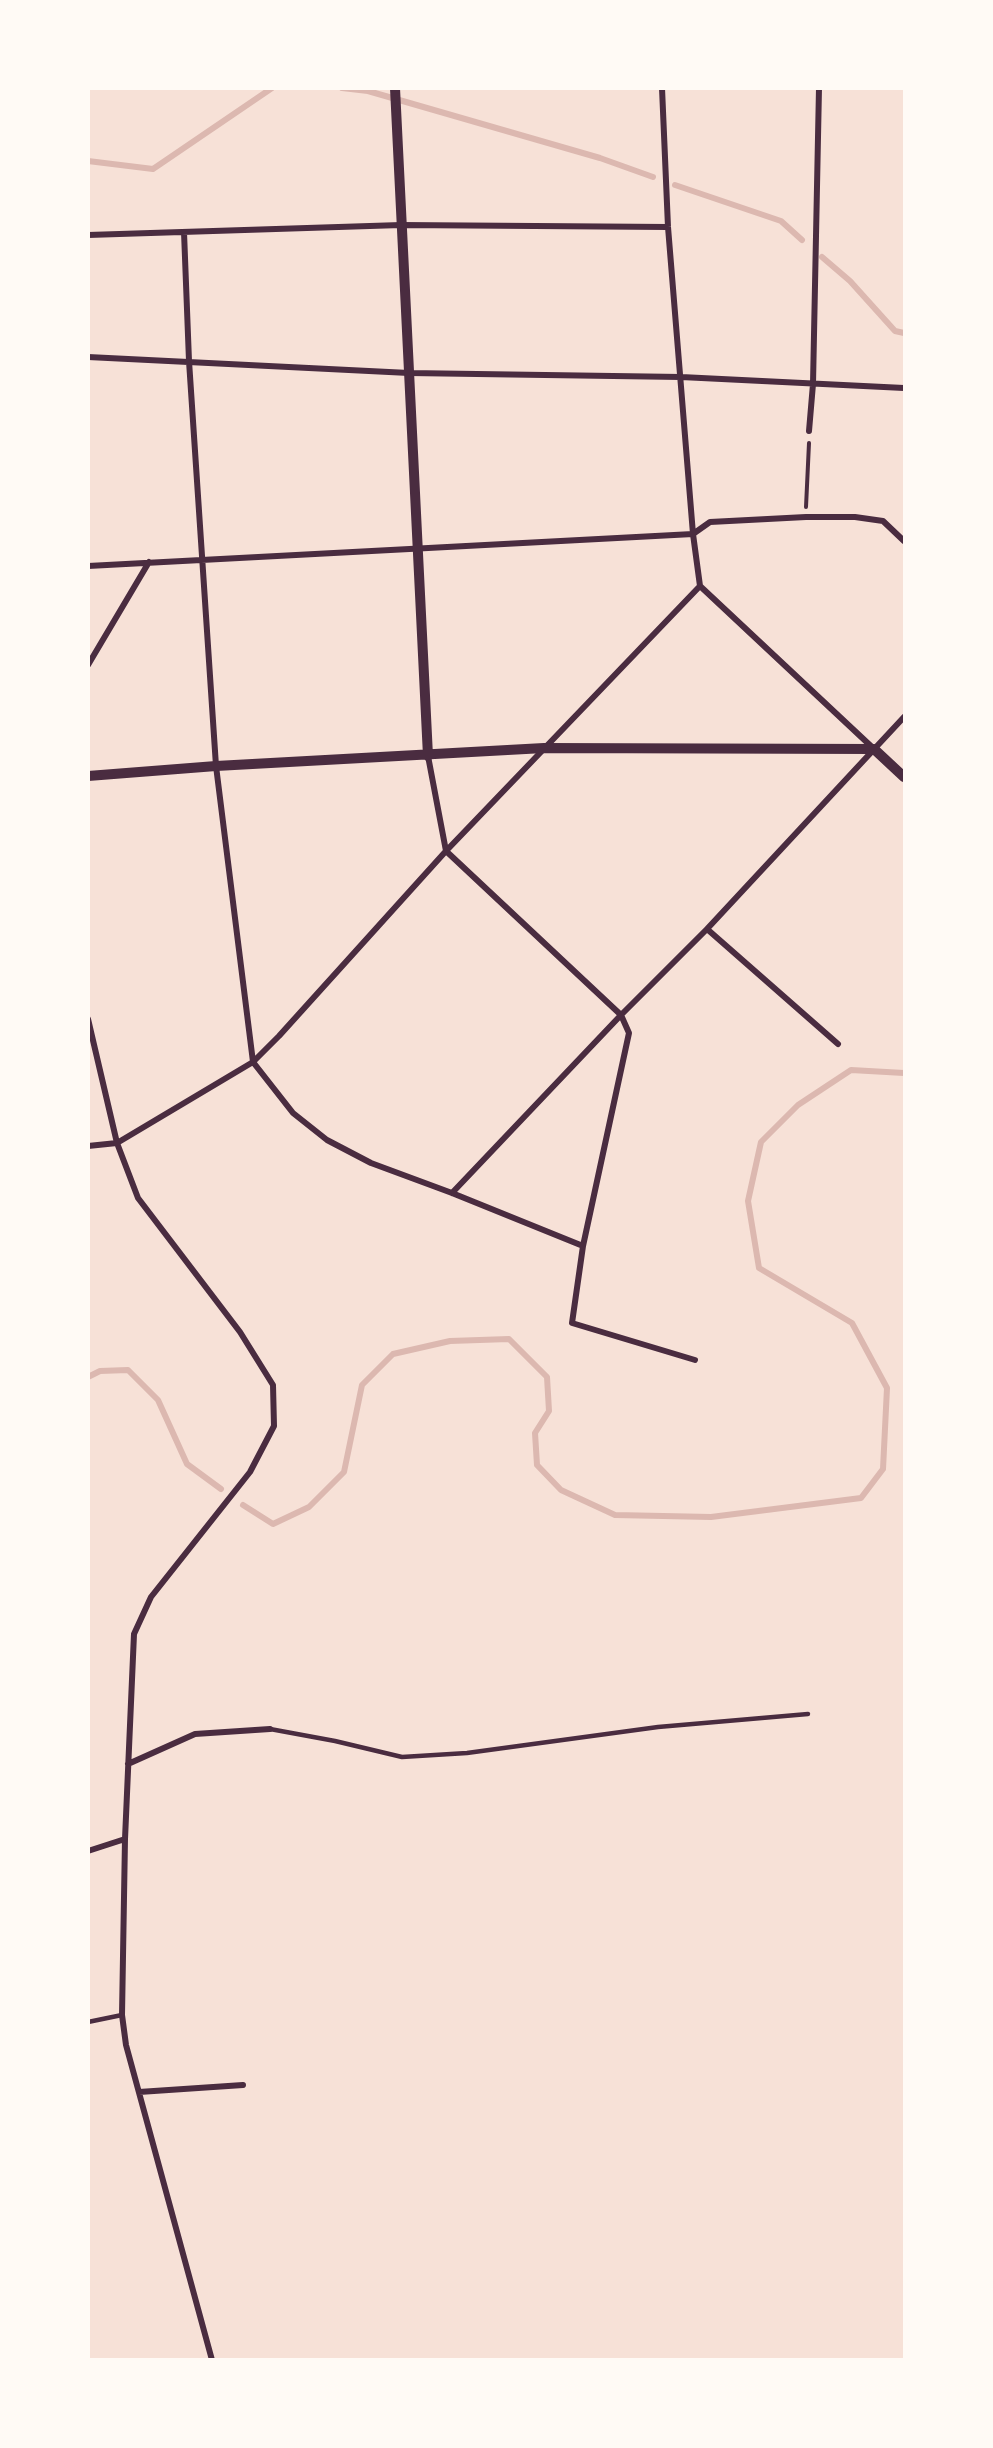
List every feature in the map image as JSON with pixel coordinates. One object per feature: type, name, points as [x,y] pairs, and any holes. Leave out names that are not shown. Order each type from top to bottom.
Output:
[{"type":"street","points":[[396,88],[428,756],[446,851],[621,1015],[629,1033],[583,1246],[572,1323],[695,1360]]},
{"type":"street","points":[[662,88],[668,226],[693,534],[700,586],[904,777]]},
{"type":"street","points":[[809,431],[813,384],[819,88]]},
{"type":"street","points":[[88,235],[402,225],[668,226]]},
{"type":"street","points":[[184,232],[189,361],[216,766],[253,1062],[293,1113],[327,1140],[371,1164],[452,1193],[583,1246]]},
{"type":"street","points":[[88,357],[409,373],[681,377],[904,388]]},
{"type":"street","points":[[88,566],[693,534],[710,522],[806,517],[855,517],[883,521],[904,541]]},
{"type":"street","points":[[88,665],[149,562]]},
{"type":"street","points":[[88,1146],[117,1143],[253,1062],[446,851],[700,586]]},
{"type":"street","points":[[452,1193],[707,928],[904,717]]},
{"type":"street","points":[[88,776],[216,766],[544,748],[874,749]]},
{"type":"street","points":[[707,928],[838,1044]]},
{"type":"street","points":[[88,1019],[117,1143],[138,1198],[240,1332],[273,1384],[274,1426],[250,1472],[151,1597],[134,1634],[125,1839],[122,2015],[126,2045],[212,2360]]},
{"type":"street","points":[[128,1764],[195,1734],[270,1729]]},
{"type":"street","points":[[88,1851],[125,1839]]},
{"type":"street","points":[[139,2092],[243,2085]]},
{"type":"lane","points":[[270,1729],[402,1757],[467,1753],[658,1726],[808,1714]]},
{"type":"lane","points":[[88,2022],[122,2015]]},
{"type":"path","points":[[806,517],[809,431]]},
{"type":"waterway","points":[[88,161],[153,169],[272,88]]},
{"type":"waterway","points":[[342,88],[368,91],[600,158],[653,177]]},
{"type":"waterway","points":[[675,185],[781,221],[802,240]]},
{"type":"waterway","points":[[822,257],[850,281],[895,331],[904,333]]},
{"type":"waterway","points":[[243,1505],[273,1524],[309,1507],[344,1472],[362,1385],[393,1354],[450,1341],[509,1339],[547,1377],[549,1411],[535,1433],[537,1465],[561,1490],[615,1515],[711,1517],[861,1498],[883,1469],[887,1388],[852,1323],[759,1268],[748,1201],[761,1142],[798,1105],[851,1070],[904,1073]]},
{"type":"waterway","points":[[88,1377],[100,1371],[128,1370],[158,1400],[187,1464],[221,1489]]}]
